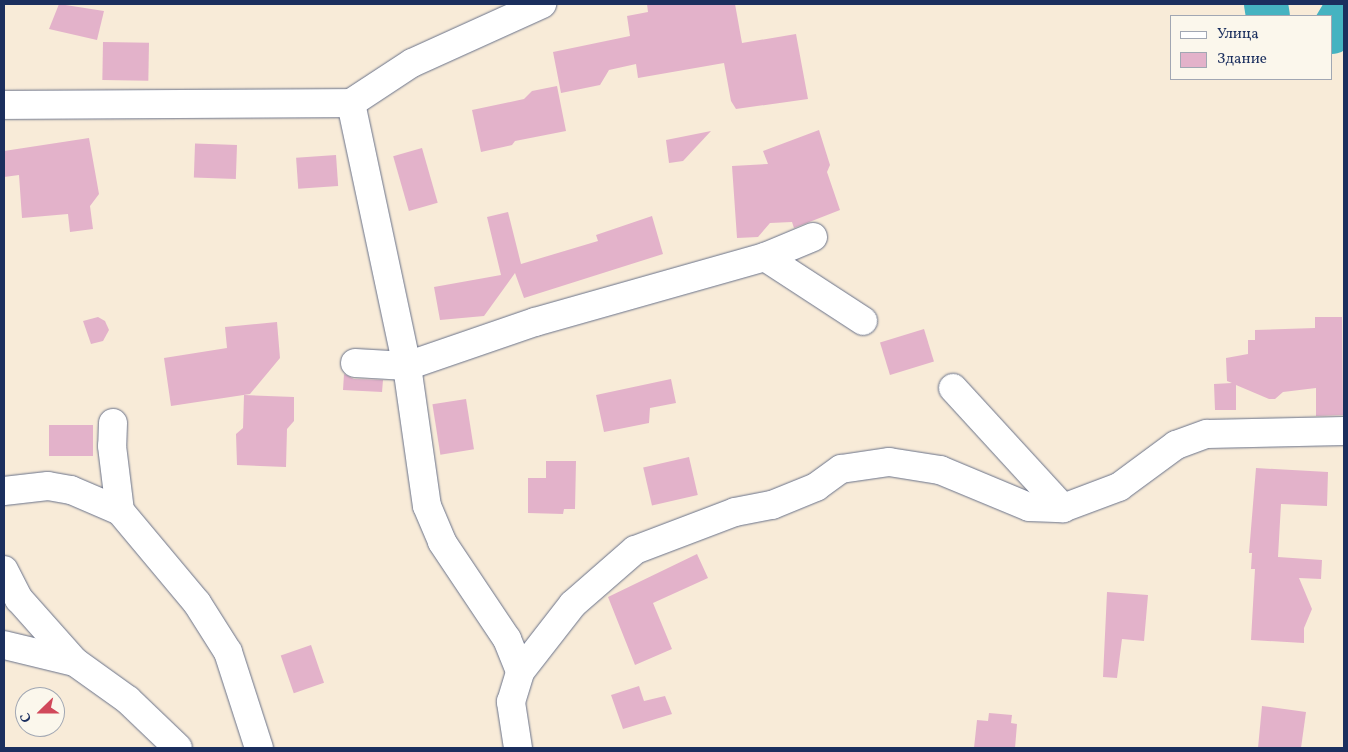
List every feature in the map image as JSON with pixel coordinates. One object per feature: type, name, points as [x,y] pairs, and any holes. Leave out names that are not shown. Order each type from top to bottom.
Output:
[{"type":"street","points":[[4,105],[351,103],[412,63],[542,4]]},
{"type":"street","points":[[351,103],[407,366],[427,506],[442,542],[507,639],[520,672]]},
{"type":"street","points":[[355,363],[407,366],[534,322],[764,257],[813,237]]},
{"type":"street","points":[[764,257],[863,321]]},
{"type":"street","points":[[953,388],[1063,508]]},
{"type":"street","points":[[113,423],[114,464],[120,511]]},
{"type":"street","points":[[518,748],[511,702],[520,672],[573,604],[635,550],[735,512],[772,505],[816,487],[841,469],[889,462],[940,470],[1030,507],[1063,508],[1119,487],[1176,444],[1207,434],[1344,431]]},
{"type":"street","points":[[4,491],[48,486],[70,490],[120,511],[196,603],[228,652],[252,719],[259,748]]},
{"type":"street","points":[[4,570],[19,598],[74,662],[128,700],[178,748]]},
{"type":"street","points":[[4,645],[74,662]]},
{"type":"building","points":[[59,4],[104,11],[97,40],[49,29]]},
{"type":"building","points":[[647,4],[735,4],[742,43],[796,34],[808,99],[736,109],[731,101],[724,63],[638,78],[636,64],[609,70],[600,85],[561,93],[553,52],[630,36],[627,16],[648,12]]},
{"type":"building","points":[[103,42],[149,43],[148,81],[102,80]]},
{"type":"building","points":[[557,86],[566,131],[515,141],[512,145],[481,152],[472,110],[524,99],[532,91]]},
{"type":"building","points":[[819,130],[830,165],[827,172],[840,210],[794,228],[792,222],[770,223],[758,237],[737,238],[732,166],[768,164],[763,151]]},
{"type":"building","points":[[711,131],[683,161],[669,163],[666,140]]},
{"type":"building","points":[[89,138],[99,194],[90,206],[93,229],[70,232],[68,214],[22,218],[19,175],[4,177],[4,151]]},
{"type":"building","points":[[195,144],[237,145],[236,179],[194,178]]},
{"type":"building","points":[[422,148],[438,203],[409,211],[393,156]]},
{"type":"building","points":[[336,155],[338,186],[298,189],[296,158]]},
{"type":"building","points":[[508,212],[521,264],[598,241],[596,235],[652,216],[663,254],[524,298],[515,273],[484,316],[440,320],[434,287],[501,275],[487,217]]},
{"type":"building","points":[[98,317],[105,321],[109,330],[103,341],[91,344],[83,321]]},
{"type":"building","points":[[1315,317],[1342,317],[1343,415],[1316,416],[1316,388],[1283,392],[1275,399],[1269,399],[1236,385],[1236,410],[1215,410],[1214,384],[1232,383],[1227,381],[1226,358],[1248,354],[1248,340],[1255,340],[1255,330],[1315,328]]},
{"type":"building","points":[[277,322],[280,358],[250,394],[171,406],[164,358],[227,348],[225,327]]},
{"type":"building","points":[[924,329],[934,362],[890,375],[880,342]]},
{"type":"building","points":[[344,374],[354,379],[383,380],[382,392],[343,390]]},
{"type":"building","points":[[671,379],[676,403],[650,408],[649,423],[604,432],[596,395]]},
{"type":"building","points":[[244,395],[294,397],[294,421],[287,429],[286,467],[237,465],[236,434],[243,428]]},
{"type":"building","points":[[466,399],[474,449],[440,455],[432,404]]},
{"type":"building","points":[[49,425],[93,425],[93,456],[49,456]]},
{"type":"building","points":[[689,457],[698,495],[652,506],[643,468]]},
{"type":"building","points":[[546,461],[576,461],[575,509],[564,509],[563,514],[528,513],[528,478],[546,478]]},
{"type":"building","points":[[1256,468],[1328,472],[1327,506],[1281,504],[1278,557],[1322,560],[1321,579],[1299,578],[1312,609],[1304,628],[1304,643],[1251,640],[1255,569],[1251,569],[1252,553],[1249,553]]},
{"type":"building","points":[[697,554],[708,578],[653,603],[672,649],[635,665],[608,597]]},
{"type":"building","points":[[1107,592],[1148,595],[1144,641],[1122,639],[1117,678],[1103,677]]},
{"type":"building","points":[[311,645],[324,683],[294,693],[281,655]]},
{"type":"building","points":[[639,686],[644,701],[665,696],[672,714],[623,729],[611,695]]},
{"type":"building","points":[[1262,706],[1306,712],[1301,748],[1258,748]]},
{"type":"building","points":[[989,713],[1012,715],[1011,723],[1017,724],[1015,748],[974,748],[977,720],[988,721]]},
{"type":"waterway","points":[[1266,4],[1268,15]]},
{"type":"waterway","points":[[1333,30],[1344,12]]}]
